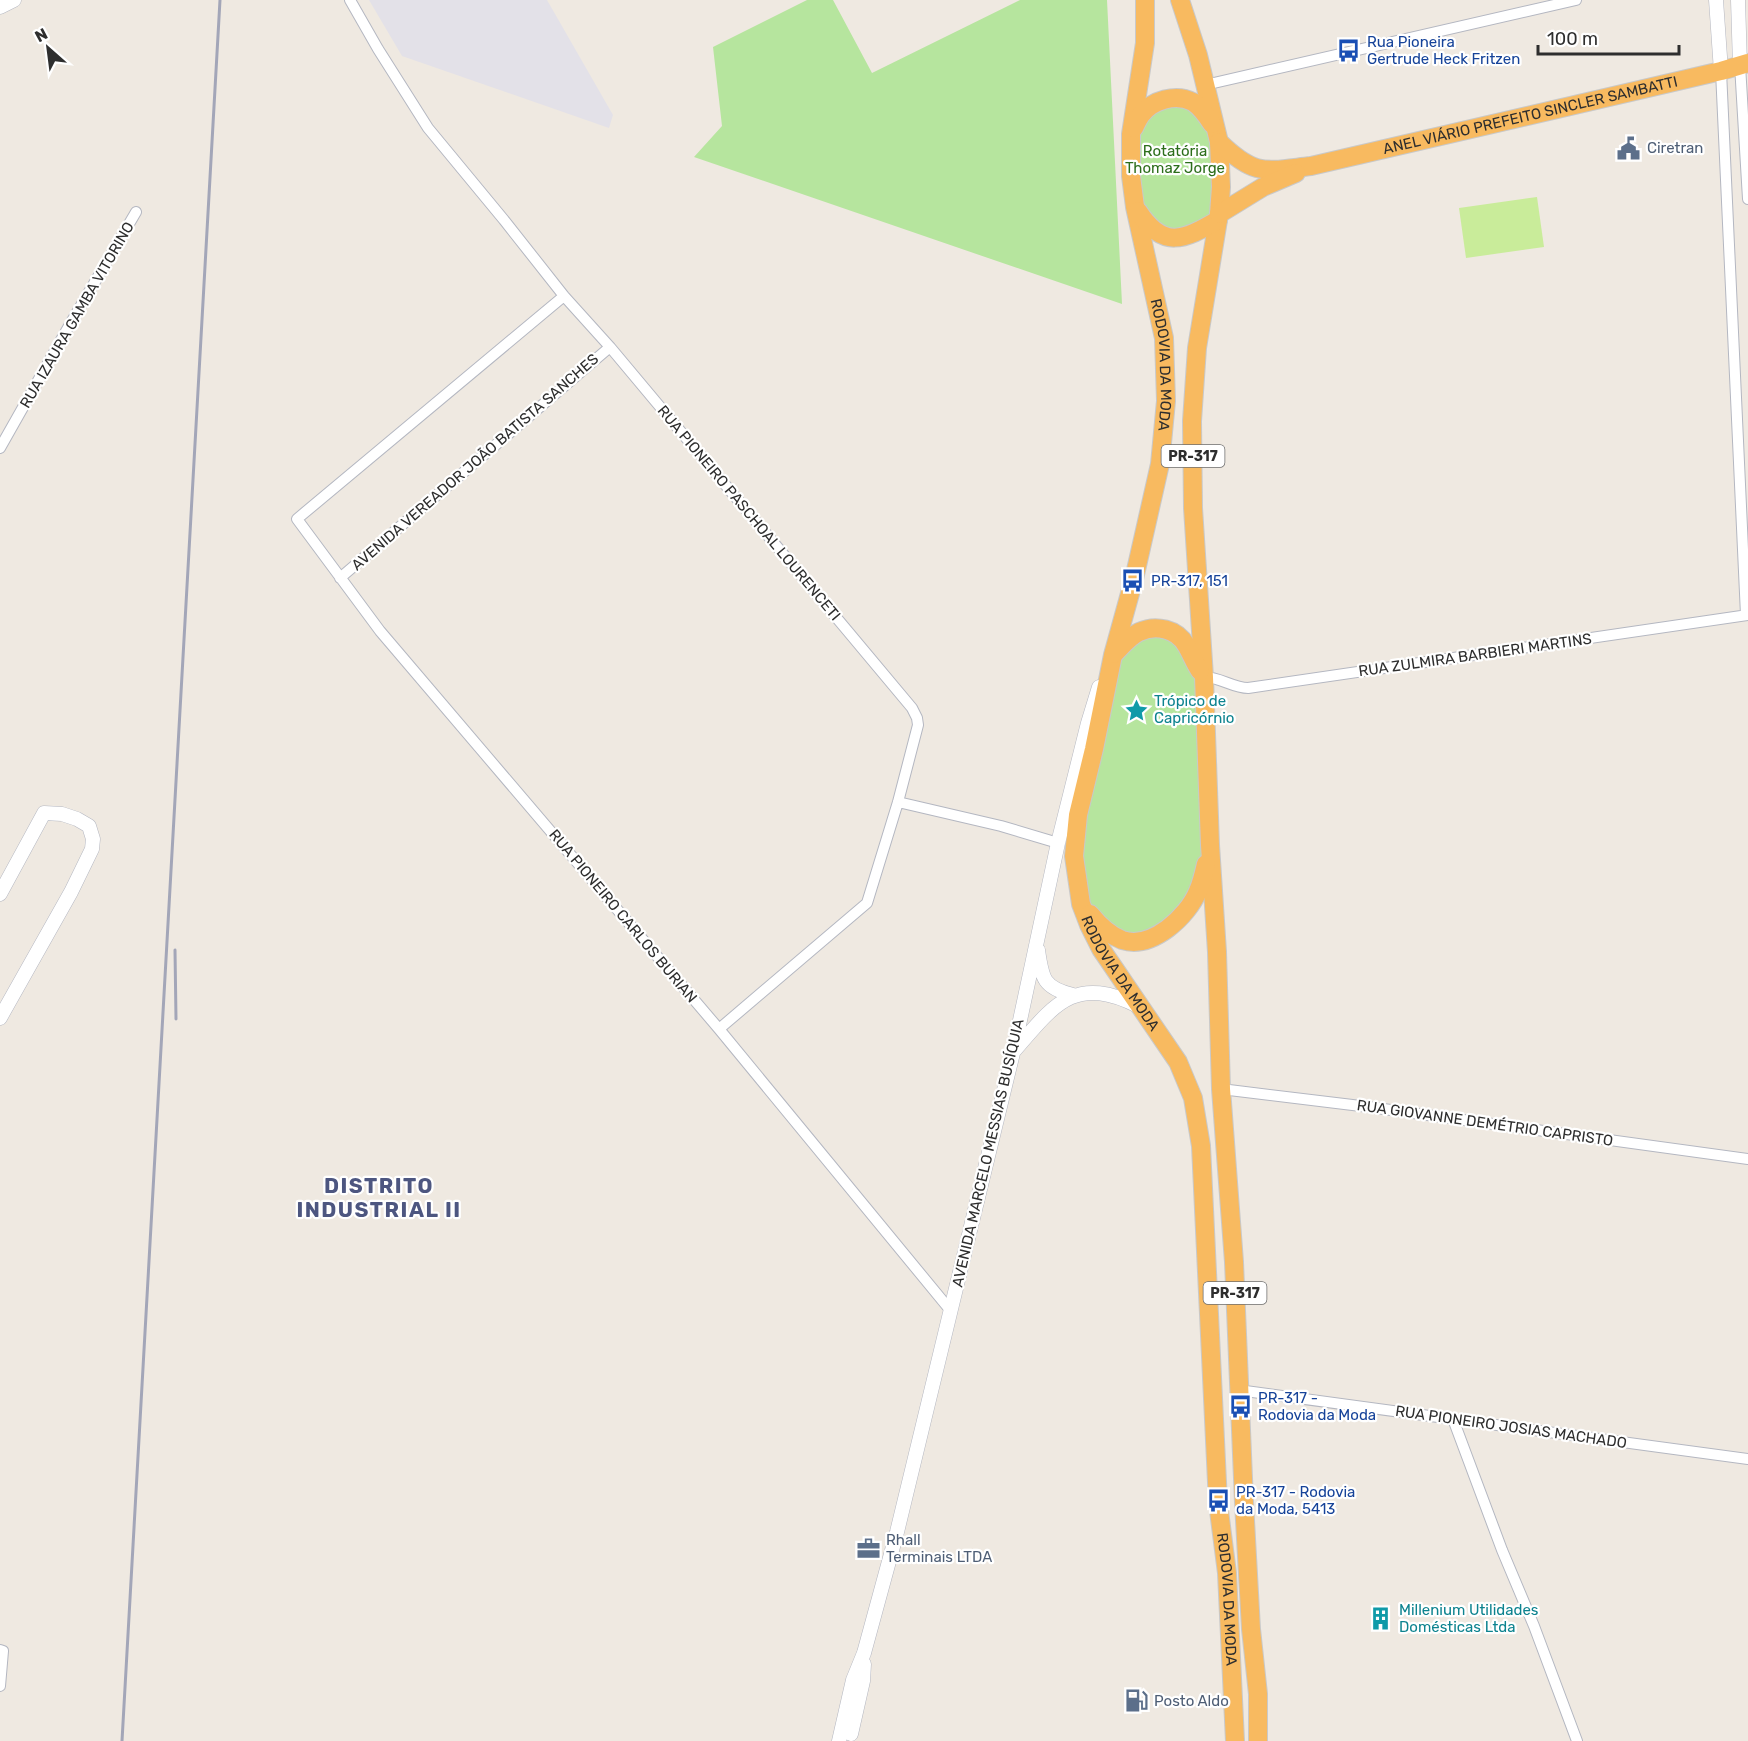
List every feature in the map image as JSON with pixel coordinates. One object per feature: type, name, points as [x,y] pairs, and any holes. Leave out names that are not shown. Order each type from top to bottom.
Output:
[{"type":"highway","name":"PR-317","points":[[1135,207],[1131,177],[1131,134],[1145,43],[1145,0]]},
{"type":"highway","name":"PR-317","points":[[1180,0],[1198,55],[1218,136],[1221,187],[1218,217]]},
{"type":"highway","name":"ANEL VIÁRIO PREFEITO SINCLER SAMBATTI","points":[[1218,136],[1236,158],[1251,167],[1268,171],[1311,166],[1744,64]]},
{"type":"highway","points":[[1131,134],[1141,115],[1152,104],[1164,99],[1179,98],[1192,102],[1207,115],[1218,136]]},
{"type":"highway","name":"ANEL VIÁRIO PREFEITO SINCLER SAMBATTI","points":[[1218,217],[1263,188],[1311,166]]},
{"type":"highway","points":[[1135,207],[1148,226],[1172,238],[1190,236],[1218,217]]},
{"type":"highway","name":"RODOVIA DA MODA","points":[[1135,207],[1164,338],[1166,401],[1160,464],[1134,579],[1113,655],[1078,815],[1074,856],[1081,904],[1089,926],[1138,1006],[1178,1062],[1193,1098],[1201,1146],[1218,1503],[1227,1573],[1235,1741]]},
{"type":"highway","name":"RODOVIA DA MODA","points":[[1218,217],[1197,348],[1192,421],[1193,508],[1204,677],[1210,845],[1218,952],[1221,1089],[1234,1262],[1238,1390],[1251,1629],[1258,1694],[1258,1741]]},
{"type":"highway","points":[[1113,655],[1128,639],[1142,631],[1156,628],[1167,629],[1177,634],[1186,644],[1204,677]]},
{"type":"highway","points":[[1081,904],[1100,926],[1124,940],[1139,942],[1156,936],[1178,921],[1198,893],[1210,845]]},
{"type":"street","points":[[0,7],[14,0]]},
{"type":"street","name":"RUA PIONEIRO PASCHOAL LOURENCETI","points":[[350,0],[428,128],[564,296],[610,347],[912,708],[917,718],[918,725],[898,802],[867,903],[719,1029]]},
{"type":"street","points":[[1205,85],[1576,0]]},
{"type":"street","points":[[1716,0],[1723,99],[1747,615]]},
{"type":"street","points":[[1738,0],[1744,64],[1748,199]]},
{"type":"street","points":[[1723,99],[1745,98]]},
{"type":"street","name":"RUA IZAURA GAMBA VITORINO","points":[[0,448],[136,212]]},
{"type":"street","name":"RUA PIONEIRO CARLOS BURIAN","points":[[564,296],[297,519],[380,631],[719,1029],[951,1311]]},
{"type":"street","name":"AVENIDA VEREADOR JOÃO BATISTA SANCHES","points":[[340,578],[610,347]]},
{"type":"street","points":[[1736,407],[1748,406]]},
{"type":"street","name":"RUA ZULMIRA BARBIERI MARTINS","points":[[1204,677],[1222,679],[1240,688],[1248,688],[1747,615]]},
{"type":"street","name":"AVENIDA MARCELO MESSIAS BUSÍQUIA","points":[[839,1741],[853,1680],[864,1653],[897,1532],[951,1311],[1013,1053],[1058,843],[1098,691],[1113,655]]},
{"type":"street","points":[[898,802],[1000,826],[1058,843]]},
{"type":"street","points":[[0,894],[44,813],[62,814],[89,826],[93,839],[92,849],[66,901],[0,1018]]},
{"type":"street","points":[[1037,942],[1042,974],[1048,984],[1073,995],[1104,993],[1120,996],[1138,1006]]},
{"type":"street","points":[[1013,1053],[1050,1011],[1073,995]]},
{"type":"street","name":"RUA GIOVANNE DEMÉTRIO CAPRISTO","points":[[1221,1089],[1748,1159]]},
{"type":"street","name":"RUA PIONEIRO JOSIAS MACHADO","points":[[1238,1390],[1748,1459]]},
{"type":"street","points":[[1453,1419],[1577,1741]]},
{"type":"street","name":"AVENIDA MARCELO MESSIAS BUSÍQUIA","points":[[849,1741],[863,1681],[864,1653]]},
{"type":"street","points":[[0,1686],[2,1654]]},
{"type":"shaded area","points":[[369,0],[547,0],[613,115],[609,128],[402,56]]},
{"type":"green space","points":[[807,0],[833,0],[872,73],[1020,0],[1107,0],[1122,304],[694,157],[722,126],[713,47]]},
{"type":"green space","name":"Rotatória Thomaz Jorge","points":[[1164,99],[1207,115],[1219,214],[1180,238],[1135,207],[1141,115]]},
{"type":"green space","points":[[1537,197],[1544,247],[1466,258],[1459,208]]},
{"type":"green space","points":[[1167,629],[1204,677],[1210,845],[1198,893],[1139,942],[1100,925],[1077,882],[1074,856],[1113,655],[1128,639]]},
{"type":"railway","points":[[122,1741],[220,0]]},
{"type":"railway","points":[[175,950],[176,1019]]},
{"type":"place","name":"Rua Pioneira Gertrude Heck Fritzen","points":[[1349,51]]},
{"type":"place","name":"Ciretran","points":[[1629,148]]},
{"type":"place","name":"PR-317, 151","points":[[1133,581]]},
{"type":"place","name":"Trópico de Capricórnio","points":[[1136,710]]},
{"type":"place","name":"PR-317 - Rodovia da Moda","points":[[1240,1407]]},
{"type":"place","name":"PR-317 - Rodovia da Moda, 5413","points":[[1218,1501]]},
{"type":"place","name":"Rhall Terminais LTDA","points":[[868,1549]]},
{"type":"place","name":"Millenium Utilidades Domésticas Ltda","points":[[1381,1619]]},
{"type":"place","name":"Posto Aldo","points":[[1136,1701]]},
{"type":"district","name":"DISTRITO INDUSTRIAL II","points":[[379,1198]]}]
